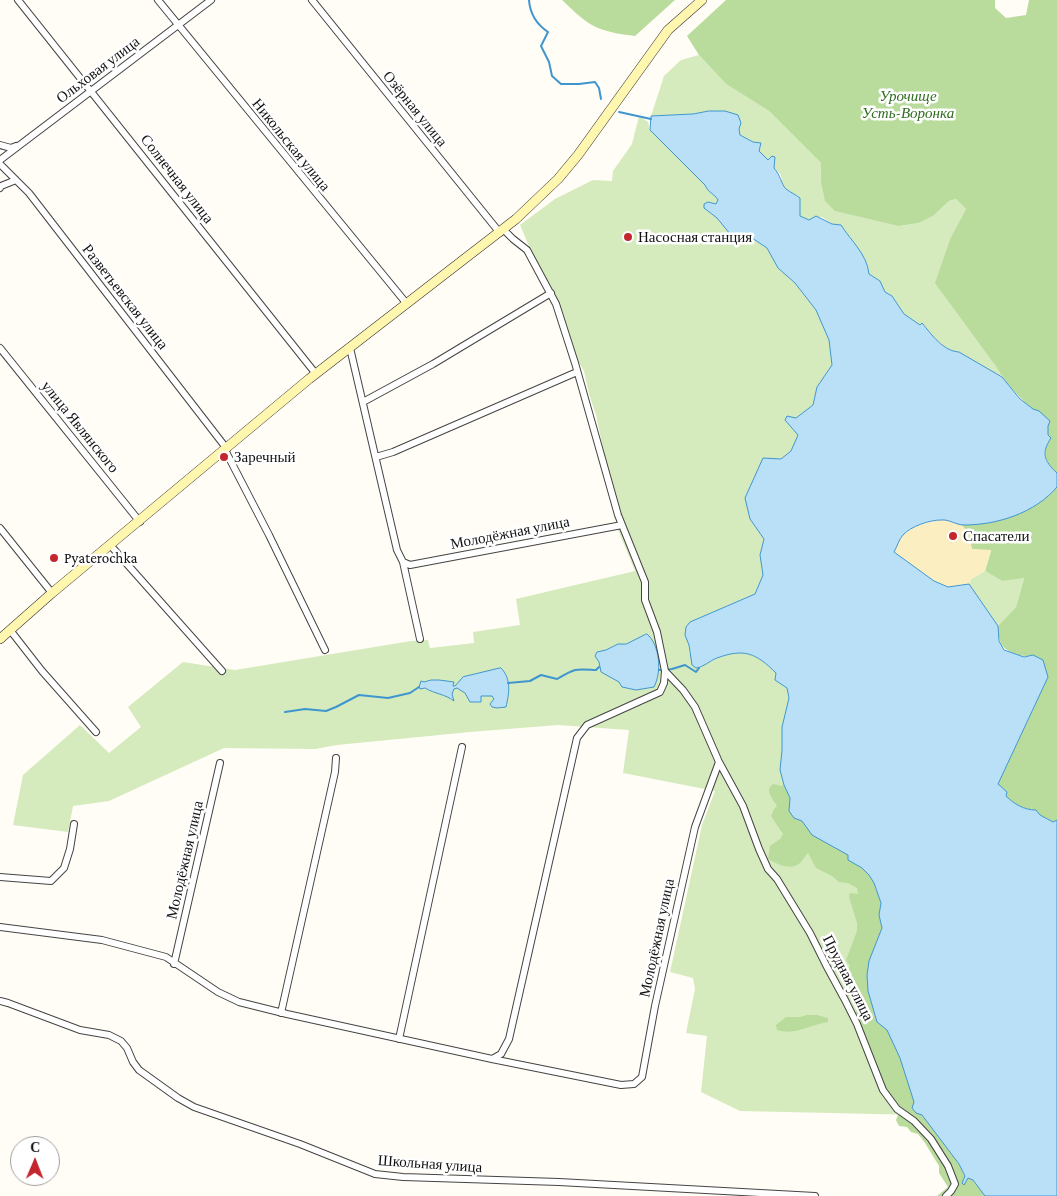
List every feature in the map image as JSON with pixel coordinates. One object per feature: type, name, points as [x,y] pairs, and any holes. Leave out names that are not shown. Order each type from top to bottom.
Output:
[{"type":"street","name":"Солнечная улица","points":[[18,0],[316,374]]},
{"type":"street","name":"Никольская улица","points":[[158,0],[177,26],[407,304]]},
{"type":"street","name":"Ольховая улица","points":[[0,160],[211,0]]},
{"type":"street","name":"Озёрная улица","points":[[312,0],[502,231],[527,250],[550,293]]},
{"type":"street","points":[[0,639],[52,593],[140,522],[316,374],[502,231],[535,202],[569,166],[668,30],[702,0]]},
{"type":"street","points":[[0,145],[11,148],[17,146]]},
{"type":"street","name":"Разветьевская улица","points":[[0,164],[29,193],[226,450],[325,650]]},
{"type":"street","points":[[0,188],[16,180]]},
{"type":"street","points":[[363,402],[433,364],[550,293],[556,304],[622,525],[645,582],[645,600],[657,632],[665,671],[664,683],[660,692],[587,725],[577,738],[509,1039],[501,1054],[492,1059]]},
{"type":"street","name":"улица Являнского","points":[[0,348],[140,522]]},
{"type":"street","points":[[350,348],[397,550],[403,562],[420,639]]},
{"type":"street","points":[[376,457],[393,452],[577,372]]},
{"type":"street","name":"Молодёжная улица","points":[[403,562],[410,565],[622,525]]},
{"type":"street","points":[[0,528],[52,593]]},
{"type":"street","points":[[111,546],[222,671]]},
{"type":"street","points":[[10,630],[42,671],[96,732]]},
{"type":"street","points":[[665,671],[683,690],[695,707],[719,762]]},
{"type":"street","points":[[399,1039],[462,747]]},
{"type":"street","points":[[281,1012],[335,772],[336,758]]},
{"type":"street","name":"Молодёжная улица","points":[[0,927],[102,940],[166,956],[174,964],[218,992],[239,1002],[492,1059],[621,1084],[634,1084],[642,1077],[657,997],[695,827],[719,762]]},
{"type":"street","name":"Прудная улица","points":[[719,762],[743,806],[768,869],[777,879],[810,933],[853,1016],[883,1090],[897,1109],[914,1121],[931,1139],[948,1166],[955,1184],[946,1196]]},
{"type":"street","name":"Молодёжная улица","points":[[174,964],[220,763]]},
{"type":"street","points":[[0,877],[52,881],[64,868],[70,849],[74,824]]},
{"type":"street","name":"Школьная улица","points":[[0,1002],[8,1003],[80,1030],[109,1036],[121,1041],[128,1048],[139,1070],[194,1108],[300,1144],[375,1174],[403,1178],[559,1182],[815,1196]]},
{"type":"green space","points":[[562,0],[675,0],[635,36],[602,30],[587,22]]},
{"type":"green space","name":"Урочище Усть-Воронка","points":[[726,0],[995,0],[995,8],[1006,18],[1026,15],[1029,0],[1057,0],[1057,473],[1047,461],[1045,452],[1051,438],[1048,435],[1048,426],[1006,382],[935,283],[951,237],[966,209],[956,199],[949,201],[933,216],[919,223],[899,226],[835,211],[825,201],[821,182],[821,163],[769,111],[726,84],[699,55],[687,36]]},
{"type":"green space","points":[[699,55],[726,84],[769,111],[821,163],[821,182],[900,226],[919,223],[933,216],[949,201],[956,199],[966,209],[951,237],[995,365],[1002,377],[959,352],[943,346],[922,324],[920,325],[904,314],[892,296],[885,292],[880,281],[869,274],[862,254],[841,225],[832,224],[822,217],[809,220],[800,216],[800,198],[786,189],[782,183],[781,175],[753,142],[740,135],[739,129],[709,111],[693,114],[651,116],[664,76],[681,60]]},
{"type":"green space","points":[[639,116],[648,122],[650,130],[718,200],[716,204],[708,202],[704,204],[704,208],[717,218],[735,239],[749,235],[767,248],[778,268],[795,283],[816,310],[829,340],[832,365],[817,387],[813,405],[796,418],[798,435],[791,451],[781,459],[750,519],[764,539],[760,555],[763,575],[755,594],[690,622],[685,635],[689,651],[699,668],[730,654],[748,654],[766,664],[776,673],[775,680],[787,688],[789,698],[782,727],[780,770],[862,868],[922,1115],[740,1111],[701,1092],[707,1036],[686,1033],[695,989],[693,978],[670,972],[702,825],[715,791],[623,773],[629,730],[558,725],[337,745],[315,749],[224,748],[109,801],[73,806],[68,832],[13,825],[23,775],[80,725],[109,753],[141,727],[128,707],[183,662],[235,670],[411,641],[428,640],[430,648],[474,643],[473,632],[520,625],[516,599],[635,571],[618,530],[625,527],[605,470],[605,458],[596,415],[584,371],[578,361],[563,314],[520,225],[555,199],[593,180],[612,181],[613,171],[632,144]]},
{"type":"green space","points":[[1057,487],[1057,820],[1053,822],[1040,815],[1036,810],[1023,808],[1012,802],[1006,796],[1007,792],[998,784],[1048,677],[1033,655],[1023,656],[1013,653],[1002,646],[999,639],[998,626],[1016,607],[1024,578],[1002,581],[985,571],[991,551],[972,549],[968,533],[962,525],[1014,515],[1037,504]]},
{"type":"green space","points":[[985,571],[1002,581],[1024,577],[1016,607],[998,626],[969,584],[971,579]]},
{"type":"green space","points":[[773,784],[784,785],[790,798],[789,811],[802,821],[812,835],[848,855],[848,860],[862,868],[874,883],[881,903],[879,915],[882,928],[869,961],[867,975],[868,991],[877,1022],[887,1030],[900,1058],[914,1102],[912,1109],[922,1115],[959,1164],[965,1176],[973,1180],[985,1196],[937,1196],[948,1187],[939,1173],[939,1166],[918,1134],[911,1132],[907,1127],[899,1126],[896,1120],[900,1110],[887,1096],[856,1019],[856,1008],[852,998],[847,996],[845,988],[845,981],[850,966],[846,960],[857,931],[857,923],[849,897],[850,893],[858,894],[857,888],[848,883],[839,882],[816,868],[808,853],[800,863],[788,867],[768,859],[770,846],[780,839],[783,834],[771,816],[777,806],[769,792],[770,786]]},
{"type":"green space","points":[[807,1015],[828,1018],[828,1022],[797,1031],[777,1030],[776,1025],[786,1017]]},
{"type":"sand","points":[[942,519],[962,525],[968,533],[972,549],[991,550],[985,571],[971,579],[969,584],[948,587],[934,581],[894,552],[902,535],[916,526]]},
{"type":"water","points":[[725,111],[738,115],[741,123],[740,135],[753,142],[761,143],[759,151],[768,160],[772,156],[775,157],[774,168],[784,187],[800,198],[800,216],[809,220],[816,216],[832,224],[841,225],[862,254],[869,274],[880,281],[885,292],[892,296],[904,314],[920,325],[922,323],[943,346],[959,352],[1002,377],[1020,399],[1033,409],[1039,411],[1050,421],[1048,435],[1051,438],[1046,448],[1045,457],[1049,465],[1057,473],[1057,487],[1048,496],[1038,504],[1015,516],[989,523],[964,525],[944,520],[921,524],[903,535],[894,552],[934,581],[948,587],[969,584],[998,626],[999,641],[1004,650],[1024,657],[1033,655],[1043,660],[1048,677],[998,784],[1007,792],[1006,796],[1016,804],[1023,808],[1036,810],[1040,815],[1053,822],[1057,820],[1057,1196],[985,1196],[973,1180],[968,1178],[964,1185],[962,1183],[965,1176],[959,1164],[922,1115],[916,1113],[912,1108],[914,1102],[900,1058],[887,1030],[877,1022],[868,991],[867,975],[869,961],[882,928],[879,915],[881,903],[874,883],[862,868],[848,860],[848,855],[812,835],[802,821],[794,818],[789,811],[790,798],[780,770],[782,727],[789,698],[787,688],[775,680],[776,673],[769,666],[749,654],[735,653],[726,655],[696,668],[692,665],[689,645],[685,635],[686,627],[690,622],[755,594],[763,575],[760,555],[764,539],[750,519],[745,498],[763,458],[781,459],[791,451],[798,435],[785,420],[787,416],[796,418],[813,405],[817,387],[832,365],[829,340],[816,310],[795,283],[778,268],[767,248],[749,236],[735,240],[717,218],[704,208],[704,204],[708,202],[716,204],[718,200],[650,130],[651,116],[693,114]]},
{"type":"water","points":[[647,634],[655,645],[658,659],[657,681],[654,687],[636,690],[622,687],[619,682],[601,672],[599,662],[595,656],[597,652],[618,644],[626,644]]},
{"type":"water","points":[[501,668],[508,682],[509,692],[506,707],[492,707],[490,704],[494,699],[492,696],[481,696],[481,702],[470,702],[465,693],[457,688],[454,689],[452,694],[454,701],[419,687],[421,681],[431,680],[454,682],[453,686],[455,686],[463,677]]},
{"type":"waterway","points":[[529,0],[534,18],[548,32],[541,46],[549,62],[552,76],[561,84],[595,82],[599,88],[601,99]]},
{"type":"waterway","points":[[619,112],[651,119]]},
{"type":"waterway","points":[[659,670],[685,665],[696,672],[699,668]]},
{"type":"waterway","points":[[508,683],[530,681],[541,675],[557,679],[575,670],[596,670],[599,667]]},
{"type":"waterway","points":[[285,712],[305,709],[326,711],[359,695],[388,698],[410,693],[419,687]]},
{"type":"place","name":"Насосная станция","points":[[628,237]]},
{"type":"place","name":"Заречный","points":[[224,457]]},
{"type":"place","name":"Спасатели","points":[[953,536]]},
{"type":"place","name":"Pyaterochka","points":[[54,558]]}]
